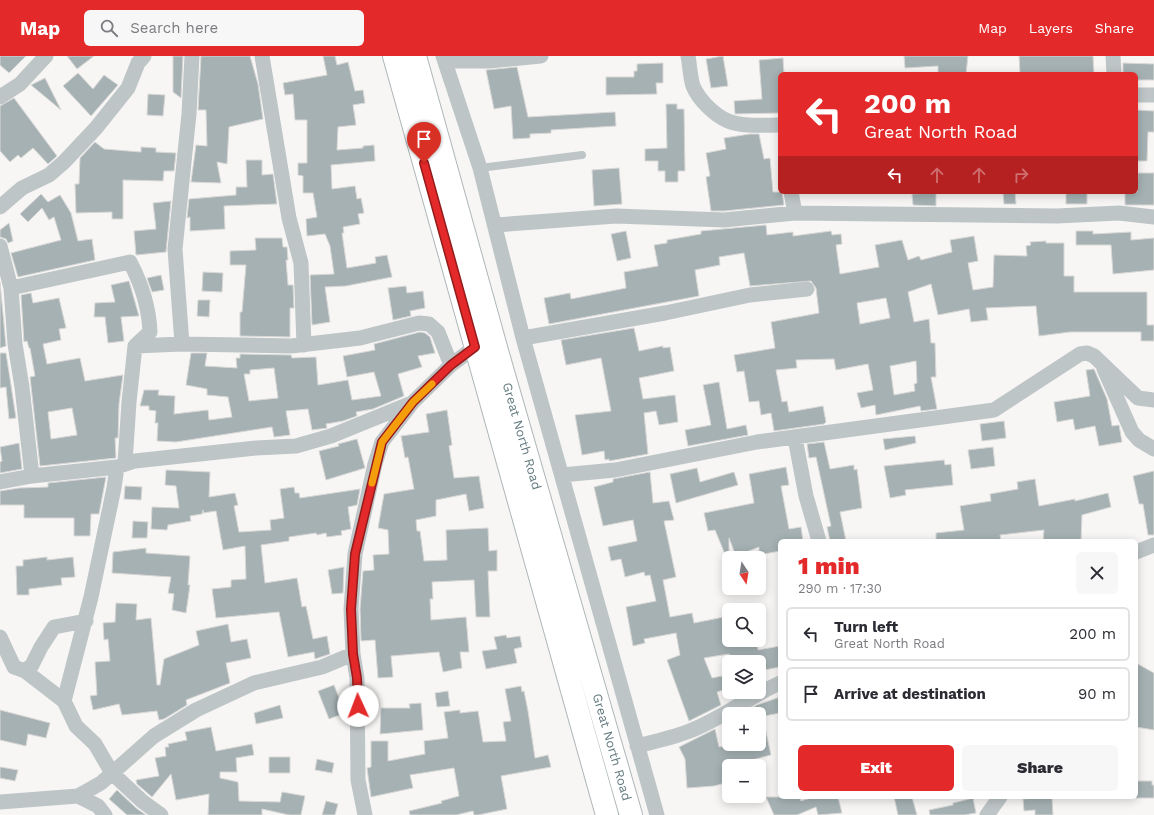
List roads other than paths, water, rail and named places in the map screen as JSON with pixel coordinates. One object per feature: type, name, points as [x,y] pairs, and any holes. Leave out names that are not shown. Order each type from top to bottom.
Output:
[{"type":"main road","name":"Great North Road","points":[[394,56],[607,815]]},
{"type":"main road","name":"Great North Road","points":[[415,56],[560,572],[631,815]]},
{"type":"street","points":[[0,97],[20,84],[46,56]]},
{"type":"street","points":[[182,344],[175,249],[189,114],[192,56]]},
{"type":"street","points":[[262,56],[289,218],[301,263],[304,345]]},
{"type":"street","points":[[541,56],[489,61],[444,59],[480,168],[496,225],[523,338],[657,815]]},
{"type":"street","points":[[688,56],[693,85],[698,95],[710,108],[728,120],[745,124],[778,126]]},
{"type":"street","points":[[1113,56],[1114,72]]},
{"type":"street","points":[[0,207],[22,188],[49,175],[64,162],[96,128],[128,88],[137,58]]},
{"type":"street","points":[[1138,95],[1154,95]]},
{"type":"street","points":[[791,194],[795,213]]},
{"type":"street","points":[[496,225],[616,216],[724,220],[795,213],[1057,216],[1119,213],[1154,217]]},
{"type":"street","points":[[0,246],[11,288],[15,344],[22,387],[32,476]]},
{"type":"street","points":[[11,288],[130,262],[142,290],[150,320],[150,332],[135,346],[121,465],[114,488],[86,621],[64,702]]},
{"type":"street","points":[[523,338],[665,313],[750,295],[807,289]]},
{"type":"street","points":[[135,346],[182,344],[304,345],[360,338],[419,323],[429,324],[438,332],[451,365]]},
{"type":"street","points":[[365,815],[358,780],[358,685],[353,654],[351,609],[355,554],[376,464],[382,442],[413,402],[451,365],[475,347]]},
{"type":"street","points":[[562,475],[615,470],[758,442],[994,410],[1080,354],[1087,353],[1094,356],[1138,398],[1154,400]]},
{"type":"street","points":[[1103,366],[1132,432],[1139,440],[1154,449]]},
{"type":"street","points":[[0,482],[32,476],[121,465],[183,455],[296,446],[331,436],[413,402]]},
{"type":"street","points":[[795,438],[806,496],[819,539]]},
{"type":"street","points":[[1138,551],[1154,545]]},
{"type":"street","points":[[25,671],[32,665],[41,647],[54,628],[86,621]]},
{"type":"street","points":[[0,636],[14,667],[25,671],[64,702],[76,726],[95,744],[112,773],[142,801],[161,815]]},
{"type":"street","points":[[0,802],[78,796],[101,783],[154,736],[196,710],[254,683],[322,667],[353,654]]},
{"type":"street","points":[[637,746],[688,732],[736,708],[761,691],[778,684]]},
{"type":"street","points":[[603,716],[628,709]]},
{"type":"street","points":[[78,796],[98,806],[105,815]]},
{"type":"street","points":[[987,815],[999,799]]},
{"type":"lane","points":[[480,168],[582,154]]}]
